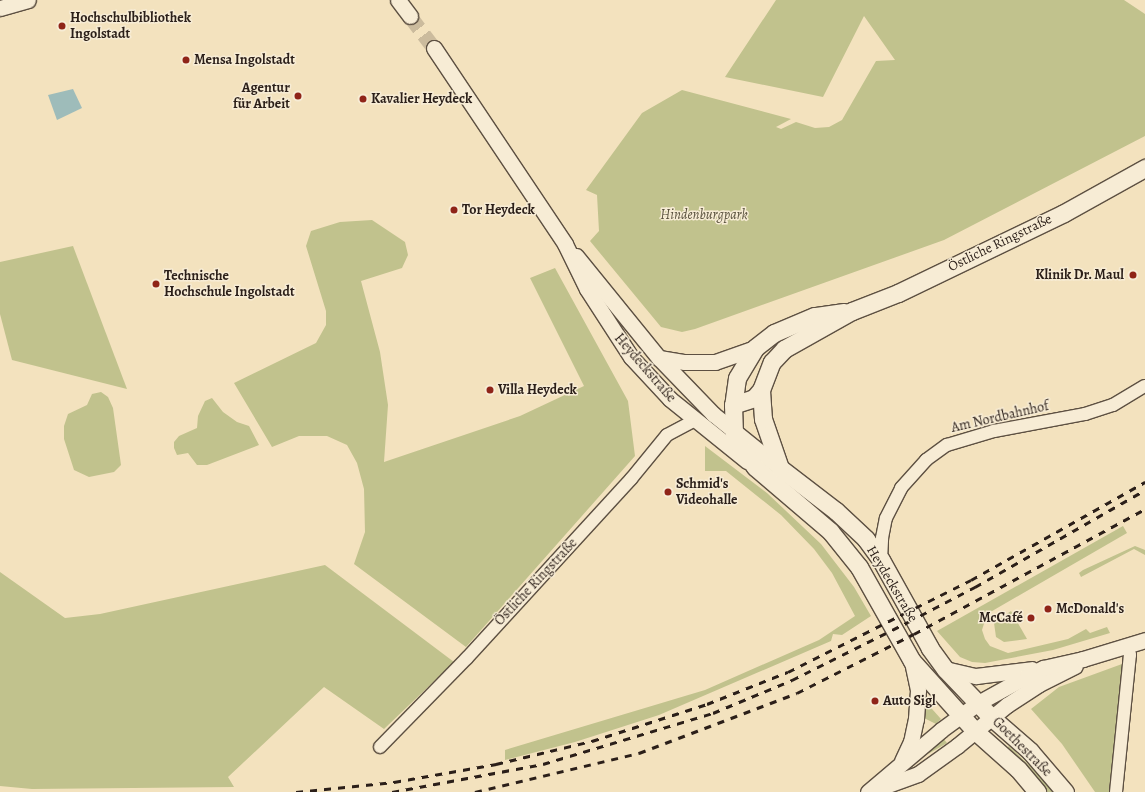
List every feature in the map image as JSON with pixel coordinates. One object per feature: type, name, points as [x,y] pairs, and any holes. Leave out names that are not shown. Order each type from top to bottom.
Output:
[{"type":"main road","name":"Östliche Ringstraße","points":[[761,390],[772,362],[784,349],[852,311],[898,293],[1064,213],[1145,168]]},
{"type":"main road","name":"Östliche Ringstraße","points":[[733,405],[737,378],[755,348],[774,333],[814,316],[852,311]]},
{"type":"main road","points":[[733,405],[754,398],[761,390]]},
{"type":"main road","points":[[761,390],[763,419],[780,468]]},
{"type":"main road","name":"Heydeckstraße","points":[[733,405],[734,433],[740,447],[755,467],[830,531],[859,567],[912,661],[961,716]]},
{"type":"main road","name":"Heydeckstraße","points":[[780,468],[851,522],[881,560],[930,648],[945,669],[978,704]]},
{"type":"main road","name":"Goethestraße","points":[[978,704],[1030,751],[1065,792]]},
{"type":"main road","name":"Goethestraße","points":[[961,716],[975,732],[1018,769],[1037,792]]},
{"type":"street","points":[[0,8],[28,0]]},
{"type":"street","points":[[398,0],[410,16]]},
{"type":"street","name":"Heydeckstraße","points":[[434,48],[565,244],[659,358],[713,414]]},
{"type":"street","name":"Heydeckstraße","points":[[565,244],[586,289],[611,330],[631,358],[670,399],[755,467]]},
{"type":"street","points":[[659,358],[685,362],[715,362],[755,348]]},
{"type":"street","name":"Am Nordbahnhof","points":[[881,560],[882,538],[886,518],[901,488],[926,460],[947,445],[994,431],[1092,412],[1113,405],[1145,386]]},
{"type":"street","points":[[695,420],[733,405]]},
{"type":"street","points":[[713,414],[734,433],[780,468]]},
{"type":"street","name":"Östliche Ringstraße","points":[[380,747],[467,658],[626,485],[667,435],[695,420]]},
{"type":"street","points":[[945,669],[976,676],[1043,668],[1083,659],[1145,640]]},
{"type":"street","points":[[1116,792],[1130,655],[1128,646]]},
{"type":"street","points":[[868,792],[918,774],[975,732],[991,717],[1039,684],[1083,659]]},
{"type":"street","points":[[901,764],[911,742],[916,719],[918,690],[912,661]]},
{"type":"street","points":[[868,792],[961,716],[978,704],[1043,668]]},
{"type":"green space","name":"Hindenburgpark","points":[[776,0],[1124,0],[1145,14],[1145,136],[944,240],[695,329],[682,332],[661,327],[590,241],[599,231],[597,195],[586,190],[642,113],[682,90],[791,119],[776,127],[781,129],[796,122],[815,128],[829,127],[842,120],[876,61],[895,60],[864,16],[823,97],[725,77]]},
{"type":"green space","points":[[372,220],[405,242],[408,255],[402,268],[361,281],[380,352],[388,405],[384,462],[520,416],[584,386],[530,278],[555,268],[628,401],[635,456],[466,647],[354,564],[365,532],[364,489],[357,463],[347,445],[327,436],[299,436],[272,447],[234,383],[316,343],[326,325],[326,311],[306,246],[311,231],[340,222]]},
{"type":"green space","points":[[73,246],[127,389],[12,360],[0,314],[0,262]]},
{"type":"green space","points":[[101,392],[108,397],[113,408],[121,465],[114,472],[89,477],[74,470],[64,439],[64,426],[68,414],[87,405],[92,394]]},
{"type":"green space","points":[[212,398],[223,412],[237,422],[249,426],[259,445],[207,465],[197,465],[188,453],[177,455],[174,448],[174,442],[179,436],[197,428],[198,416],[205,401]]},
{"type":"green space","points":[[705,446],[767,493],[821,544],[854,587],[871,616],[842,635],[833,634],[831,641],[659,715],[575,742],[505,760],[505,750],[705,690],[819,640],[855,616],[832,573],[814,549],[781,515],[726,471],[705,471]]},
{"type":"green space","points":[[1123,526],[1127,533],[987,614],[982,630],[985,639],[990,646],[1008,653],[1068,639],[1086,629],[1090,633],[1107,627],[1110,633],[1053,650],[985,663],[972,662],[960,657],[937,631]]},
{"type":"green space","points":[[1135,546],[1145,550],[1145,555],[1134,549],[1081,577],[1079,573],[1083,570]]},
{"type":"green space","points":[[325,565],[454,662],[384,729],[324,687],[228,777],[234,787],[32,789],[0,786],[0,572],[65,618],[100,614]]},
{"type":"green space","points":[[1011,611],[1027,639],[1004,642],[996,637],[994,623]]},
{"type":"green space","points":[[1122,664],[1109,792],[1095,792],[1062,744],[1031,709],[1059,687]]},
{"type":"green space","points":[[924,700],[941,719],[936,724],[924,718]]},
{"type":"green space","points":[[943,738],[947,743],[928,754],[929,752]]},
{"type":"green space","points":[[1009,746],[1030,766],[1053,792],[1048,792],[1007,748]]},
{"type":"water","points":[[73,89],[82,108],[57,120],[48,95]]},
{"type":"tunnel","points":[[410,16],[434,48]]},
{"type":"railway","points":[[296,792],[394,782],[496,764],[592,741],[707,704],[788,672],[971,580],[1145,482]]},
{"type":"railway","points":[[392,792],[543,764],[713,713],[792,680],[908,622],[975,587],[1145,490]]},
{"type":"railway","points":[[475,792],[639,753],[797,693],[914,634],[1145,509]]},
{"type":"place","name":"Hochschulbibliothek Ingolstadt","points":[[62,26]]},
{"type":"place","name":"Mensa Ingolstadt","points":[[186,60]]},
{"type":"place","name":"Agentur für Arbeit","points":[[298,96]]},
{"type":"place","name":"Kavalier Heydeck","points":[[363,99]]},
{"type":"place","name":"Tor Heydeck","points":[[454,210]]},
{"type":"place","name":"Klinik Dr. Maul","points":[[1133,275]]},
{"type":"place","name":"Technische Hochschule Ingolstadt","points":[[156,284]]},
{"type":"place","name":"Villa Heydeck","points":[[490,390]]},
{"type":"place","name":"Schmid's Videohalle","points":[[668,492]]},
{"type":"place","name":"McDonald's","points":[[1048,609]]},
{"type":"place","name":"McCafé","points":[[1031,618]]},
{"type":"place","name":"Auto Sigl","points":[[875,701]]}]
